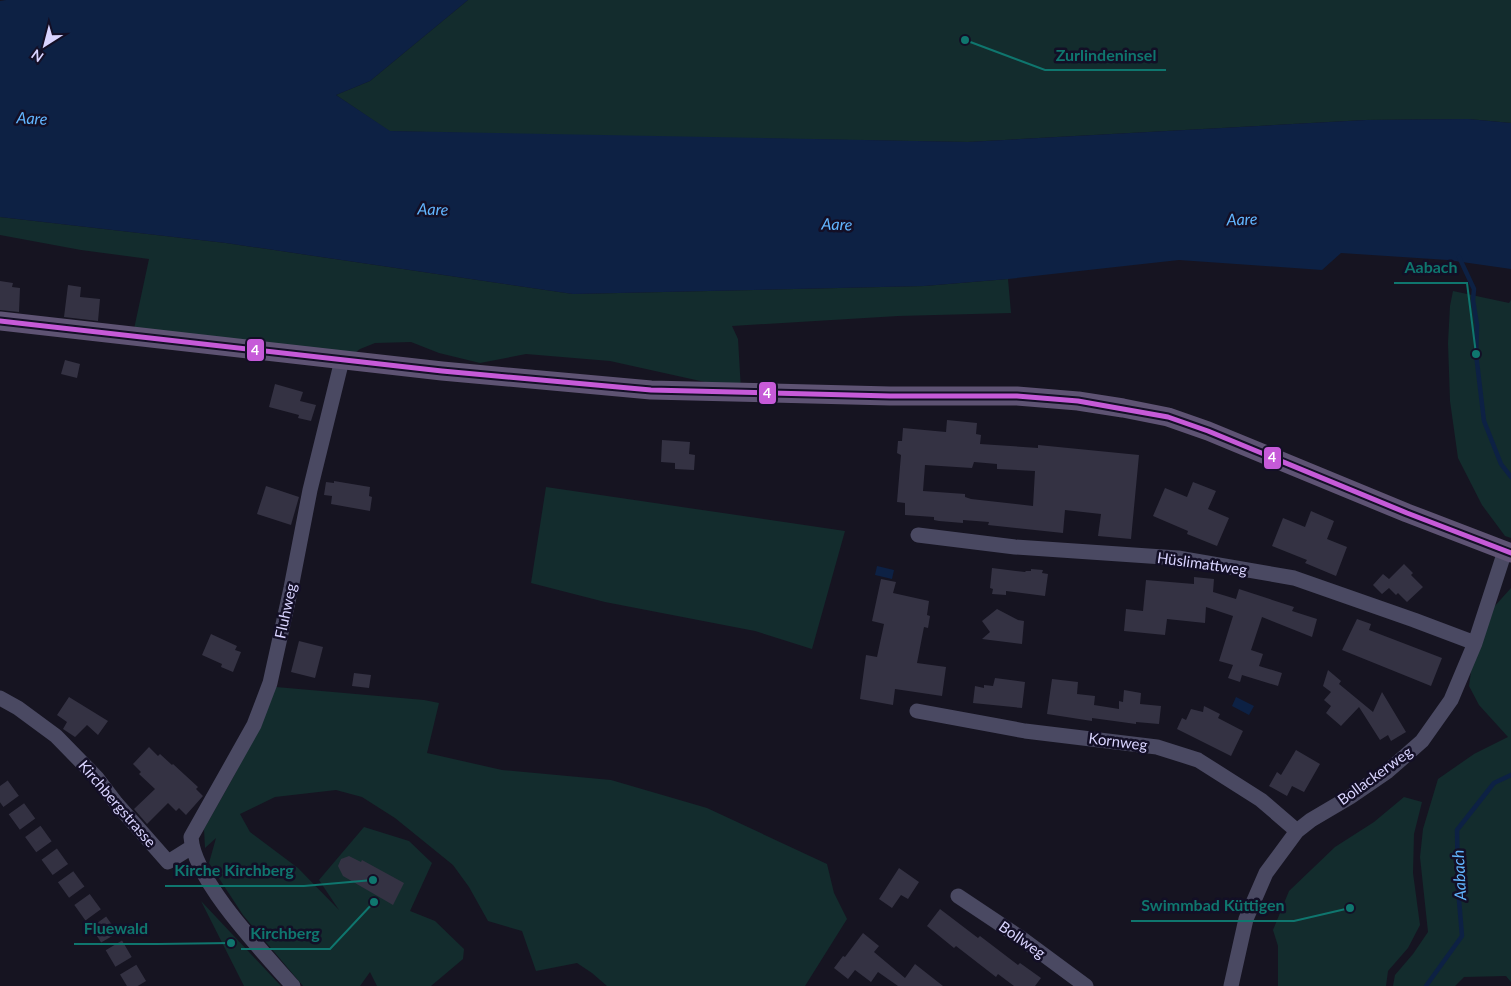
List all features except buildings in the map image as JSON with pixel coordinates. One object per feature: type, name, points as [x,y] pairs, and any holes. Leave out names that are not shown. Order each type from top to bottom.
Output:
[{"type":"main road","points":[[0,321],[442,371],[651,390],[880,396],[1017,396],[1078,401],[1168,417],[1208,431],[1508,552]]},
{"type":"street","name":"Fluhweg","points":[[192,847],[191,837],[254,725],[270,683],[310,490],[342,360]]},
{"type":"street","name":"Hüslimattweg","points":[[918,535],[1015,547],[1178,558],[1294,578],[1414,620],[1475,644]]},
{"type":"street","name":"Bollackerweg","points":[[1231,986],[1246,919],[1266,873],[1297,831],[1388,771],[1422,741],[1451,700],[1475,644],[1508,552]]},
{"type":"street","name":"Kirchbergstrasse","points":[[0,698],[18,708],[56,736],[97,778],[116,803],[168,862],[192,847]]},
{"type":"street","name":"Kornweg","points":[[917,712],[1025,731],[1157,747],[1198,760],[1261,800],[1297,831]]},
{"type":"street","points":[[192,847],[210,882],[238,922],[294,986]]},
{"type":"street","name":"Bollweg","points":[[958,896],[1021,938],[1086,986]]},
{"type":"green space","points":[[468,0],[1511,0],[1511,123],[1468,119],[1366,120],[968,142],[541,135],[389,131],[336,95],[370,81]]},
{"type":"green space","points":[[0,217],[226,243],[573,294],[924,286],[1008,279],[1011,313],[898,316],[732,326],[738,339],[741,390],[610,361],[526,354],[480,363],[439,353],[411,342],[375,343],[355,353],[134,329],[149,259],[81,250],[0,235]]},
{"type":"green space","points":[[1453,291],[1509,303],[1511,300],[1511,538],[1505,536],[1482,505],[1458,458],[1450,401],[1448,343],[1450,306]]},
{"type":"green space","points":[[546,487],[845,531],[812,649],[755,631],[605,602],[531,583]]},
{"type":"green space","points":[[1511,588],[1511,982],[1506,976],[1464,977],[1455,986],[1393,986],[1395,975],[1428,932],[1420,857],[1423,829],[1438,779],[1474,754],[1508,737],[1479,705],[1469,686],[1475,643],[1484,618]]},
{"type":"green space","points":[[276,687],[424,700],[439,703],[427,753],[502,770],[611,780],[707,808],[827,864],[834,893],[847,919],[805,986],[607,986],[577,963],[536,971],[522,931],[488,921],[469,887],[453,865],[395,818],[362,797],[336,790],[275,797],[240,814],[250,832],[298,868],[339,910],[319,880],[364,827],[409,841],[432,863],[410,911],[435,921],[464,949],[463,959],[431,986],[377,986],[370,972],[360,986],[303,986],[243,915],[209,863],[216,838],[205,848],[204,829],[234,776],[265,714]]},
{"type":"green space","points":[[1404,797],[1422,802],[1414,834],[1413,873],[1420,925],[1408,948],[1388,971],[1386,986],[1278,986],[1278,946],[1273,930],[1289,891],[1335,847],[1374,822]]},
{"type":"green space","points":[[201,901],[281,986],[244,986]]},
{"type":"water","name":"Aare","points":[[468,0],[370,81],[336,95],[390,131],[968,142],[1366,120],[1468,119],[1511,123],[1511,269],[1448,260],[1341,253],[1322,270],[1179,260],[1008,279],[924,286],[573,294],[226,243],[0,217],[0,1]]},
{"type":"water","points":[[877,566],[894,570],[892,579],[875,575]]},
{"type":"water","points":[[1236,697],[1254,706],[1249,715],[1232,706]]},
{"type":"waterway","name":"Aabach","points":[[1459,257],[1474,289],[1473,300],[1477,325],[1476,354],[1484,421],[1501,464],[1511,477]]},
{"type":"waterway","name":"Aabach","points":[[1426,986],[1462,936],[1458,888],[1457,830],[1494,783],[1511,775]]},
{"type":"tunnel","points":[[0,786],[107,934],[138,986]]},
{"type":"transit line","name":"4","points":[[0,321],[442,371],[651,390],[890,396],[1017,396],[1078,401],[1168,417],[1208,431],[1407,513],[1511,553]]},
{"type":"place","name":"Zurlindeninsel","points":[[965,40]]},
{"type":"place","name":"Aabach","points":[[1476,354]]},
{"type":"place","name":"Kirche Kirchberg","points":[[373,880]]},
{"type":"place","name":"Kirchberg","points":[[374,902]]},
{"type":"place","name":"Swimmbad Küttigen","points":[[1350,908]]},
{"type":"place","name":"Fluewald","points":[[231,943]]}]
